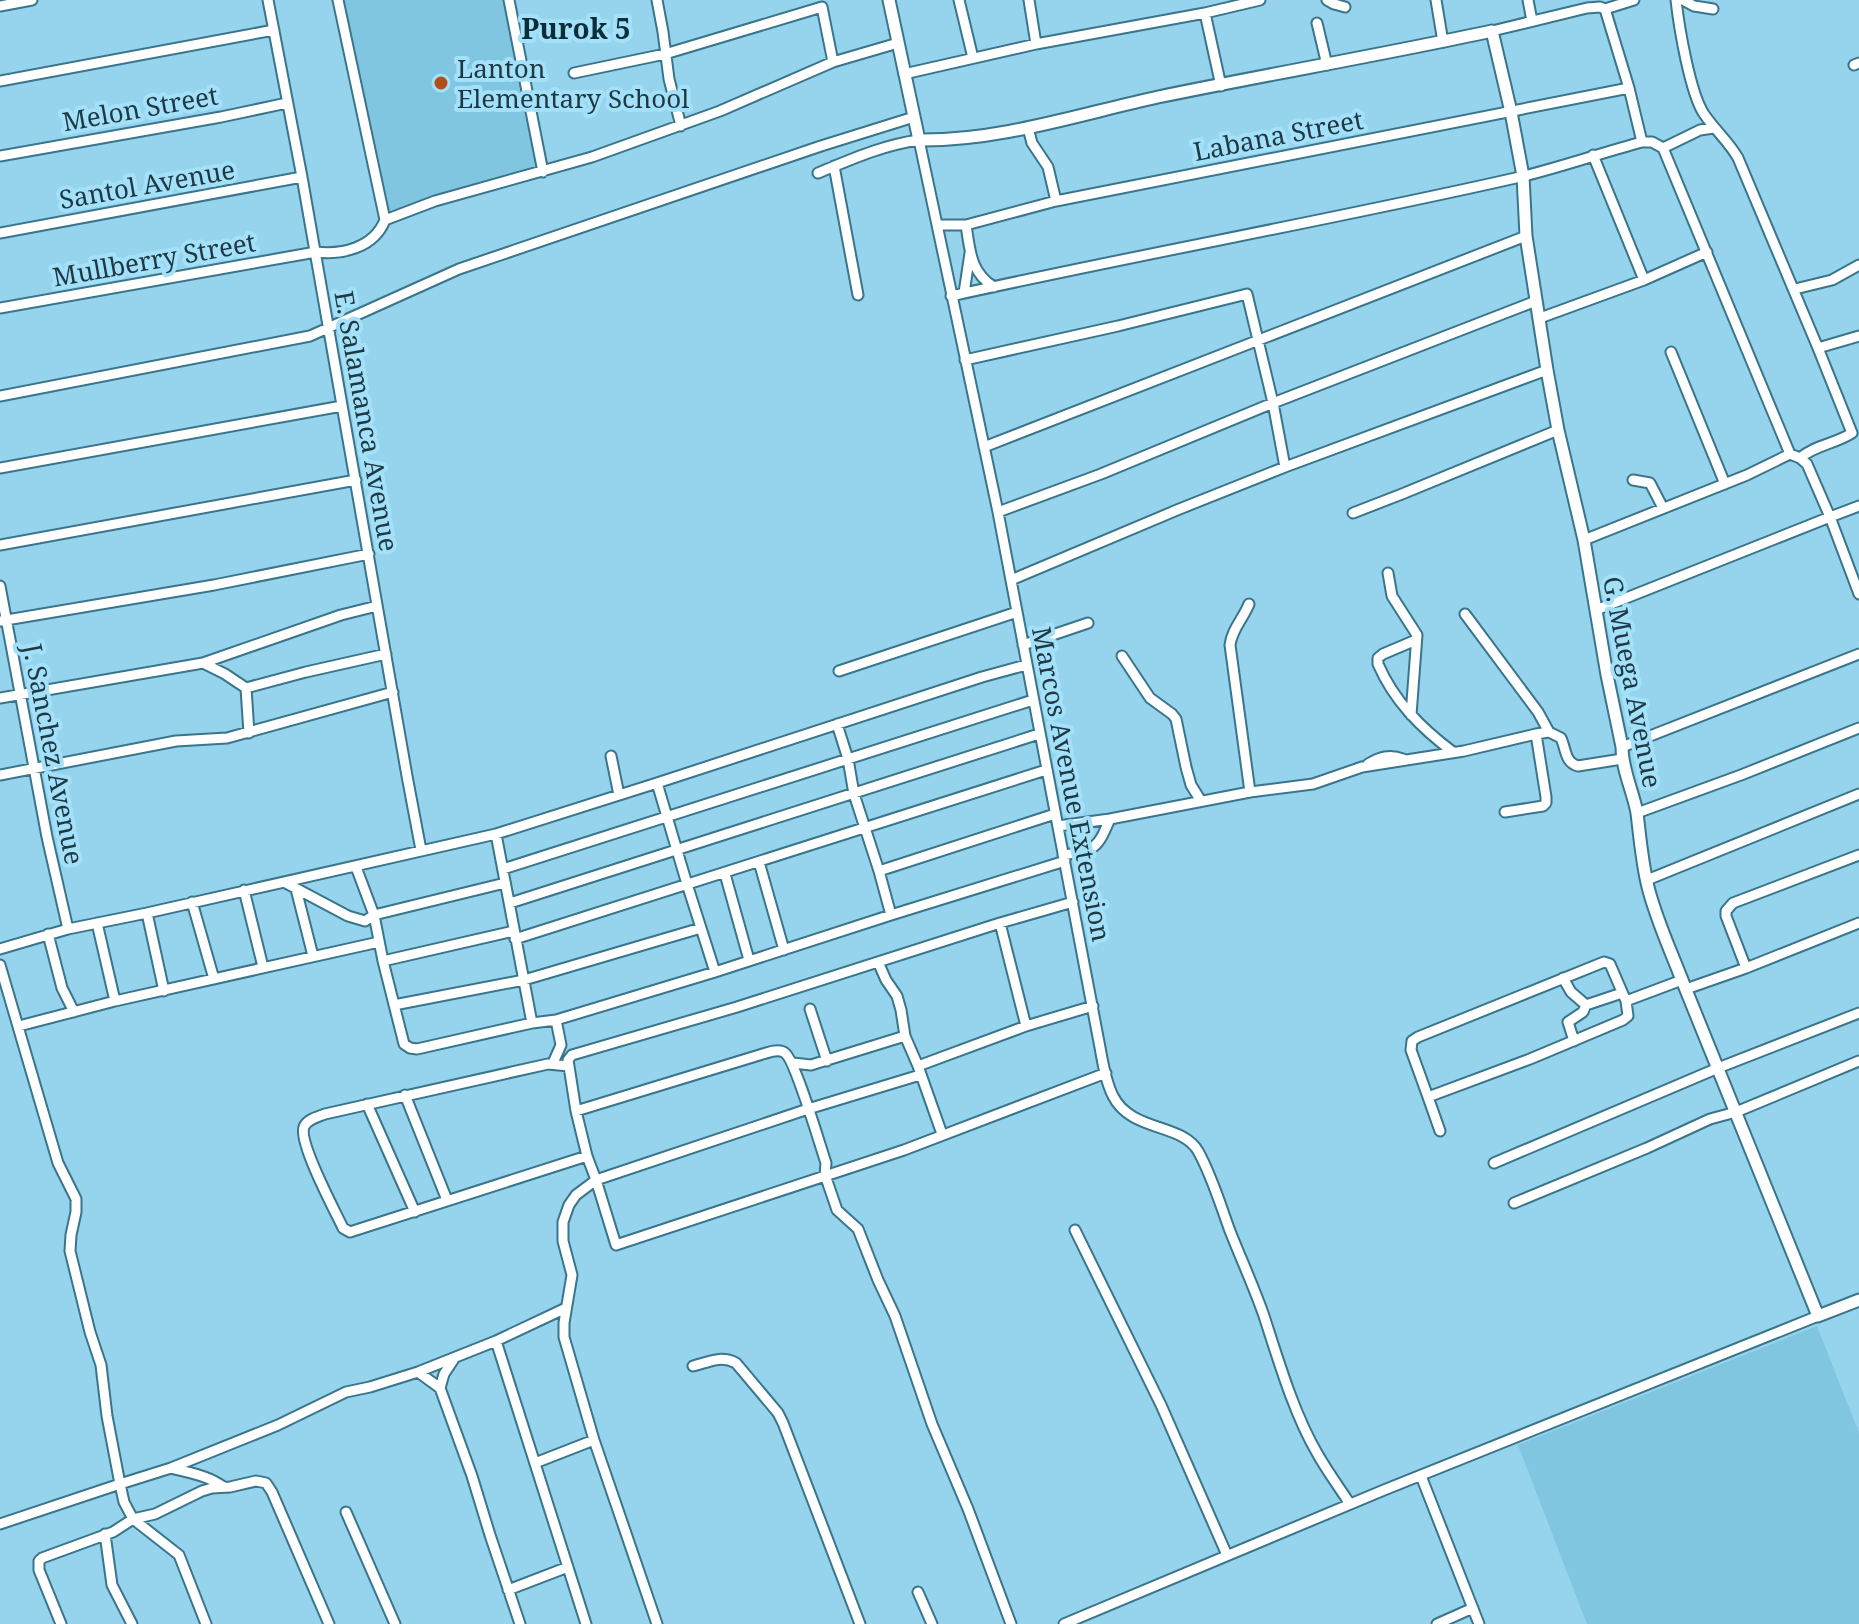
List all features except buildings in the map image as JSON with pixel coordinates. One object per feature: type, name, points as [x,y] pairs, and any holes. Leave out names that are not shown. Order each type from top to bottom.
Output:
[{"type":"street","points":[[0,6],[32,0]]},
{"type":"street","name":"E. Salamanca Avenue","points":[[268,0],[316,252],[421,850]]},
{"type":"street","points":[[338,0],[385,220],[435,201],[592,157],[681,126],[833,62],[898,43]]},
{"type":"street","points":[[509,0],[543,172]]},
{"type":"street","points":[[657,0],[671,91],[681,126]]},
{"type":"street","name":"Marcos Avenue Extension","points":[[889,0],[998,512],[1046,770],[1113,1096],[1130,1114],[1151,1126],[1185,1138],[1196,1148],[1251,1280],[1309,1438],[1350,1504]]},
{"type":"street","points":[[959,0],[973,58]]},
{"type":"street","points":[[1029,0],[1036,44]]},
{"type":"street","points":[[904,74],[1036,44],[1260,0]]},
{"type":"street","points":[[1327,0],[1345,7]]},
{"type":"street","points":[[1436,0],[1443,42]]},
{"type":"street","points":[[1528,0],[1532,21]]},
{"type":"street","points":[[818,173],[879,148],[919,140],[1028,128],[1159,97],[1443,42],[1594,7],[1605,9],[1634,0]]},
{"type":"street","points":[[1584,540],[1813,448],[1834,443],[1856,431],[1738,158],[1728,141],[1704,114],[1697,98],[1676,0]]},
{"type":"street","points":[[1683,0],[1694,6],[1713,9]]},
{"type":"street","points":[[574,73],[665,54],[821,4],[833,62]]},
{"type":"street","points":[[1605,9],[1642,142]]},
{"type":"street","points":[[1205,13],[1221,86]]},
{"type":"street","points":[[1317,23],[1327,65]]},
{"type":"street","points":[[0,81],[274,30]]},
{"type":"street","name":"G. Muega Avenue","points":[[1492,31],[1523,176],[1526,236],[1547,370],[1584,540],[1647,880],[1684,985],[1818,1316]]},
{"type":"street","name":"Labana Street","points":[[937,225],[966,225],[1056,201],[1629,88]]},
{"type":"street","name":"Melon Street","points":[[0,156],[287,103]]},
{"type":"street","points":[[0,396],[297,340],[329,329],[459,269],[914,117]]},
{"type":"street","points":[[1028,128],[1032,143],[1048,167],[1056,201]]},
{"type":"street","points":[[1663,148],[1700,130],[1714,128]]},
{"type":"street","points":[[951,296],[1365,211],[1523,176],[1642,142],[1652,142],[1663,148],[1795,456],[1811,471],[1859,594]]},
{"type":"street","points":[[1593,155],[1644,280]]},
{"type":"street","points":[[834,166],[858,295]]},
{"type":"street","name":"Santol Avenue","points":[[0,233],[302,177]]},
{"type":"street","name":"Mullberry Street","points":[[0,308],[316,252],[332,254],[355,249],[374,236],[385,220]]},
{"type":"street","points":[[966,225],[970,251],[979,276],[994,287]]},
{"type":"street","points":[[984,447],[1526,236]]},
{"type":"street","points":[[964,293],[970,251]]},
{"type":"street","points":[[1540,318],[1644,280],[1707,252]]},
{"type":"street","points":[[1795,289],[1832,280],[1859,265]]},
{"type":"street","points":[[965,360],[1247,294],[1285,467]]},
{"type":"street","points":[[998,512],[1536,301]]},
{"type":"street","points":[[1818,348],[1859,336]]},
{"type":"street","points":[[1671,352],[1725,484]]},
{"type":"street","points":[[1011,580],[1285,467],[1547,370]]},
{"type":"street","points":[[0,468],[342,406]]},
{"type":"street","points":[[1353,513],[1558,430]]},
{"type":"street","points":[[0,545],[356,480]]},
{"type":"street","points":[[1633,480],[1650,483],[1663,508]]},
{"type":"street","points":[[1596,610],[1859,506]]},
{"type":"street","points":[[3,620],[214,585],[369,554]]},
{"type":"street","points":[[1388,573],[1392,596],[1416,631],[1411,715]]},
{"type":"street","name":"J. Sanchez Avenue","points":[[0,586],[3,620],[68,929]]},
{"type":"street","points":[[1249,604],[1244,619],[1234,630],[1230,645],[1250,792]]},
{"type":"street","points":[[0,698],[203,663],[304,627],[377,606]]},
{"type":"street","points":[[839,671],[1017,612]]},
{"type":"street","points":[[1465,614],[1538,712],[1549,732],[1561,738],[1569,761],[1578,766],[1622,753],[1859,654]]},
{"type":"street","points":[[1023,645],[1088,623]]},
{"type":"street","points":[[1416,640],[1383,654],[1378,658],[1378,664],[1421,727],[1453,752]]},
{"type":"street","points":[[203,663],[246,688],[386,654]]},
{"type":"street","points":[[1122,656],[1150,698],[1176,719],[1191,785],[1201,801]]},
{"type":"street","points":[[0,949],[68,929],[496,834],[1026,665]]},
{"type":"street","points":[[246,688],[249,733]]},
{"type":"street","points":[[0,775],[176,741],[218,740],[393,692]]},
{"type":"street","points":[[503,869],[1033,700]]},
{"type":"street","points":[[837,724],[848,759],[854,794],[891,915]]},
{"type":"street","points":[[1637,813],[1859,728]]},
{"type":"street","points":[[1058,826],[1313,784],[1362,767],[1549,732]]},
{"type":"street","points":[[510,903],[1039,734]]},
{"type":"street","points":[[1505,812],[1546,803],[1536,734]]},
{"type":"street","points":[[611,756],[619,795]]},
{"type":"street","points":[[383,961],[514,935],[725,874],[1046,770]]},
{"type":"street","points":[[657,783],[715,972]]},
{"type":"street","points":[[1647,880],[1859,794]]},
{"type":"street","points":[[879,871],[1055,814]]},
{"type":"street","points":[[356,867],[374,915],[404,1044],[414,1049],[556,1020],[784,950],[1064,858],[1099,843],[1110,819]]},
{"type":"street","points":[[496,834],[532,1023]]},
{"type":"street","points":[[1746,968],[1726,916],[1733,903],[1859,855]]},
{"type":"street","points":[[759,862],[784,950]]},
{"type":"street","points":[[725,874],[749,960]]},
{"type":"street","points":[[284,882],[348,916],[365,921],[374,915],[505,883]]},
{"type":"street","points":[[296,889],[313,956]]},
{"type":"street","points":[[244,890],[263,967]]},
{"type":"street","points":[[192,902],[214,979]]},
{"type":"street","points":[[1073,902],[572,1055],[568,1058],[576,1111],[616,1245],[913,1147],[1106,1073]]},
{"type":"street","points":[[147,913],[164,991]]},
{"type":"street","points":[[97,923],[115,1001]]},
{"type":"street","points":[[1000,923],[1026,1026]]},
{"type":"street","points":[[1586,1005],[1684,985],[1746,968],[1859,923]]},
{"type":"street","points":[[394,1005],[524,980],[701,928]]},
{"type":"street","points":[[48,934],[62,988],[74,1012]]},
{"type":"street","points":[[19,1026],[115,1001],[379,942]]},
{"type":"street","points":[[878,962],[897,996],[905,1036],[942,1134]]},
{"type":"street","points":[[1428,1097],[1626,1018],[1628,1013],[1624,997],[1608,962],[1412,1041],[1411,1050],[1440,1131]]},
{"type":"street","points":[[0,965],[58,1163],[76,1199],[70,1251],[101,1365],[107,1416],[124,1502],[133,1519],[179,1555],[206,1624]]},
{"type":"street","points":[[1563,978],[1569,990],[1586,1005]]},
{"type":"street","points":[[1574,1041],[1568,1022],[1583,1012],[1586,1005]]},
{"type":"street","points":[[657,1624],[594,1440],[566,1345],[564,1323],[572,1275],[563,1241],[563,1222],[576,1195],[596,1180],[919,1070],[1026,1026],[1093,1006]]},
{"type":"street","points":[[810,1009],[827,1061]]},
{"type":"street","points":[[1494,1163],[1718,1068],[1859,1013]]},
{"type":"street","points":[[553,1063],[561,1045],[556,1020]]},
{"type":"street","points":[[793,1063],[811,1065],[905,1036]]},
{"type":"street","points":[[576,1111],[774,1051],[785,1052],[799,1080],[826,1163],[825,1175],[838,1213],[858,1229],[892,1307],[932,1424],[1011,1624]]},
{"type":"street","points":[[1514,1203],[1710,1119],[1736,1112],[1859,1061]]},
{"type":"street","points":[[569,1066],[553,1063],[325,1114],[307,1122],[303,1133],[343,1228],[355,1232],[587,1156]]},
{"type":"street","points":[[799,1080],[811,1065]]},
{"type":"street","points":[[405,1095],[447,1200]]},
{"type":"street","points":[[367,1104],[415,1212]]},
{"type":"street","points":[[826,1163],[838,1171]]},
{"type":"street","points":[[1075,1230],[1161,1405],[1227,1555]]},
{"type":"street","points":[[1064,1624],[1350,1504],[1859,1300]]},
{"type":"street","points":[[0,1524],[171,1468],[278,1425],[337,1395],[418,1372],[496,1341],[566,1308]]},
{"type":"street","points":[[496,1341],[586,1624]]},
{"type":"street","points":[[440,1388],[446,1369],[458,1356]]},
{"type":"street","points":[[693,1366],[727,1358],[736,1363],[778,1413],[860,1624]]},
{"type":"street","points":[[418,1372],[440,1388],[520,1624]]},
{"type":"street","points":[[535,1463],[594,1440]]},
{"type":"street","points":[[171,1468],[200,1475],[222,1486]]},
{"type":"street","points":[[1421,1476],[1479,1624]]},
{"type":"street","points":[[61,1624],[39,1570],[39,1561],[45,1555],[105,1534],[133,1519],[155,1514],[202,1491],[263,1481],[269,1486],[329,1624]]},
{"type":"street","points":[[346,1512],[395,1624]]},
{"type":"street","points":[[105,1534],[112,1585],[132,1624]]},
{"type":"street","points":[[508,1590],[568,1567]]},
{"type":"street","points":[[918,1592],[932,1624]]},
{"type":"street","points":[[1437,1624],[1473,1608]]},
{"type":"shaded area","name":"Lanton Elementary School","points":[[343,0],[505,0],[539,166],[385,212]]},
{"type":"shaded area","points":[[1817,1326],[1859,1433],[1859,1624],[1587,1624],[1518,1445]]},
{"type":"place","name":"Lanton Elementary School","points":[[441,83]]},
{"type":"district","name":"Purok 5","points":[[576,28]]}]
